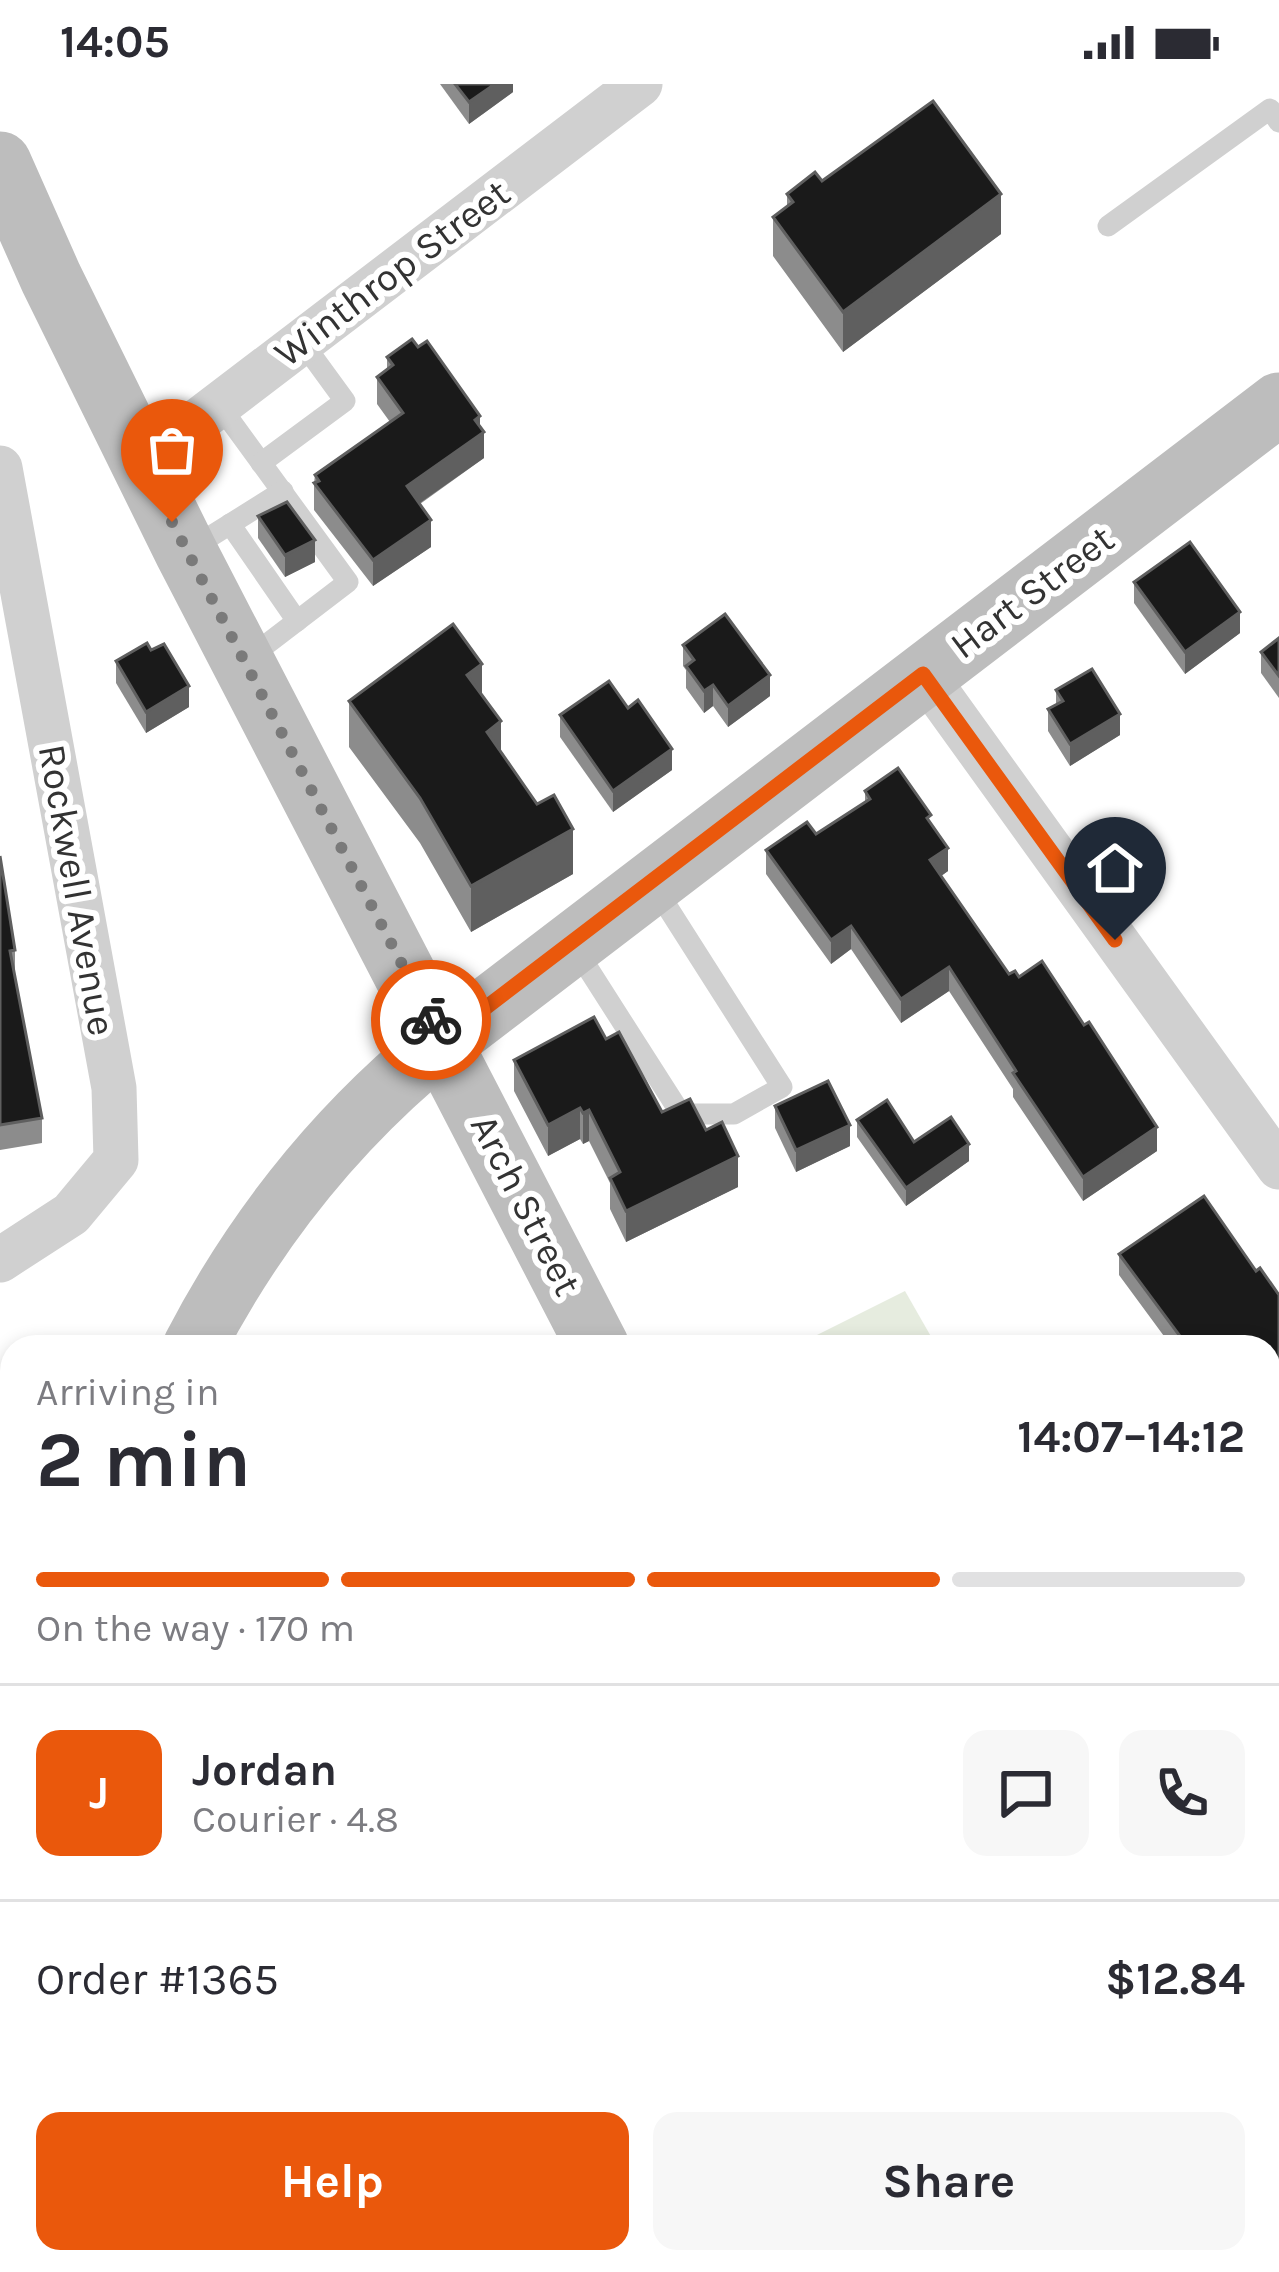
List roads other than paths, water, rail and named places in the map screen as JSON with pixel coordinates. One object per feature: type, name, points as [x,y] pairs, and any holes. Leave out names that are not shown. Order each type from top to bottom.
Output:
[{"type":"street","name":"Winthrop Street","points":[[144,462],[640,84]]},
{"type":"street","name":"Arch Street","points":[[0,163],[51,278],[144,462],[208,538],[244,661],[592,1335]]},
{"type":"street","name":"Hart Street","points":[[442,1041],[1279,404]]},
{"type":"street","name":"Rockwell Avenue","points":[[0,468],[114,1088],[116,1160],[71,1214],[0,1259]]},
{"type":"street","points":[[923,674],[1279,1167]]},
{"type":"street","points":[[201,1335],[249,1252],[305,1176],[366,1109],[442,1041]]},
{"type":"lane","points":[[1108,226],[1270,110],[1279,122]]},
{"type":"lane","points":[[261,463],[345,401],[302,342]]},
{"type":"lane","points":[[219,405],[348,582],[244,661]]},
{"type":"lane","points":[[283,491],[208,538],[297,621]]},
{"type":"lane","points":[[571,942],[681,1114],[734,1114],[782,1087],[651,881]]}]
